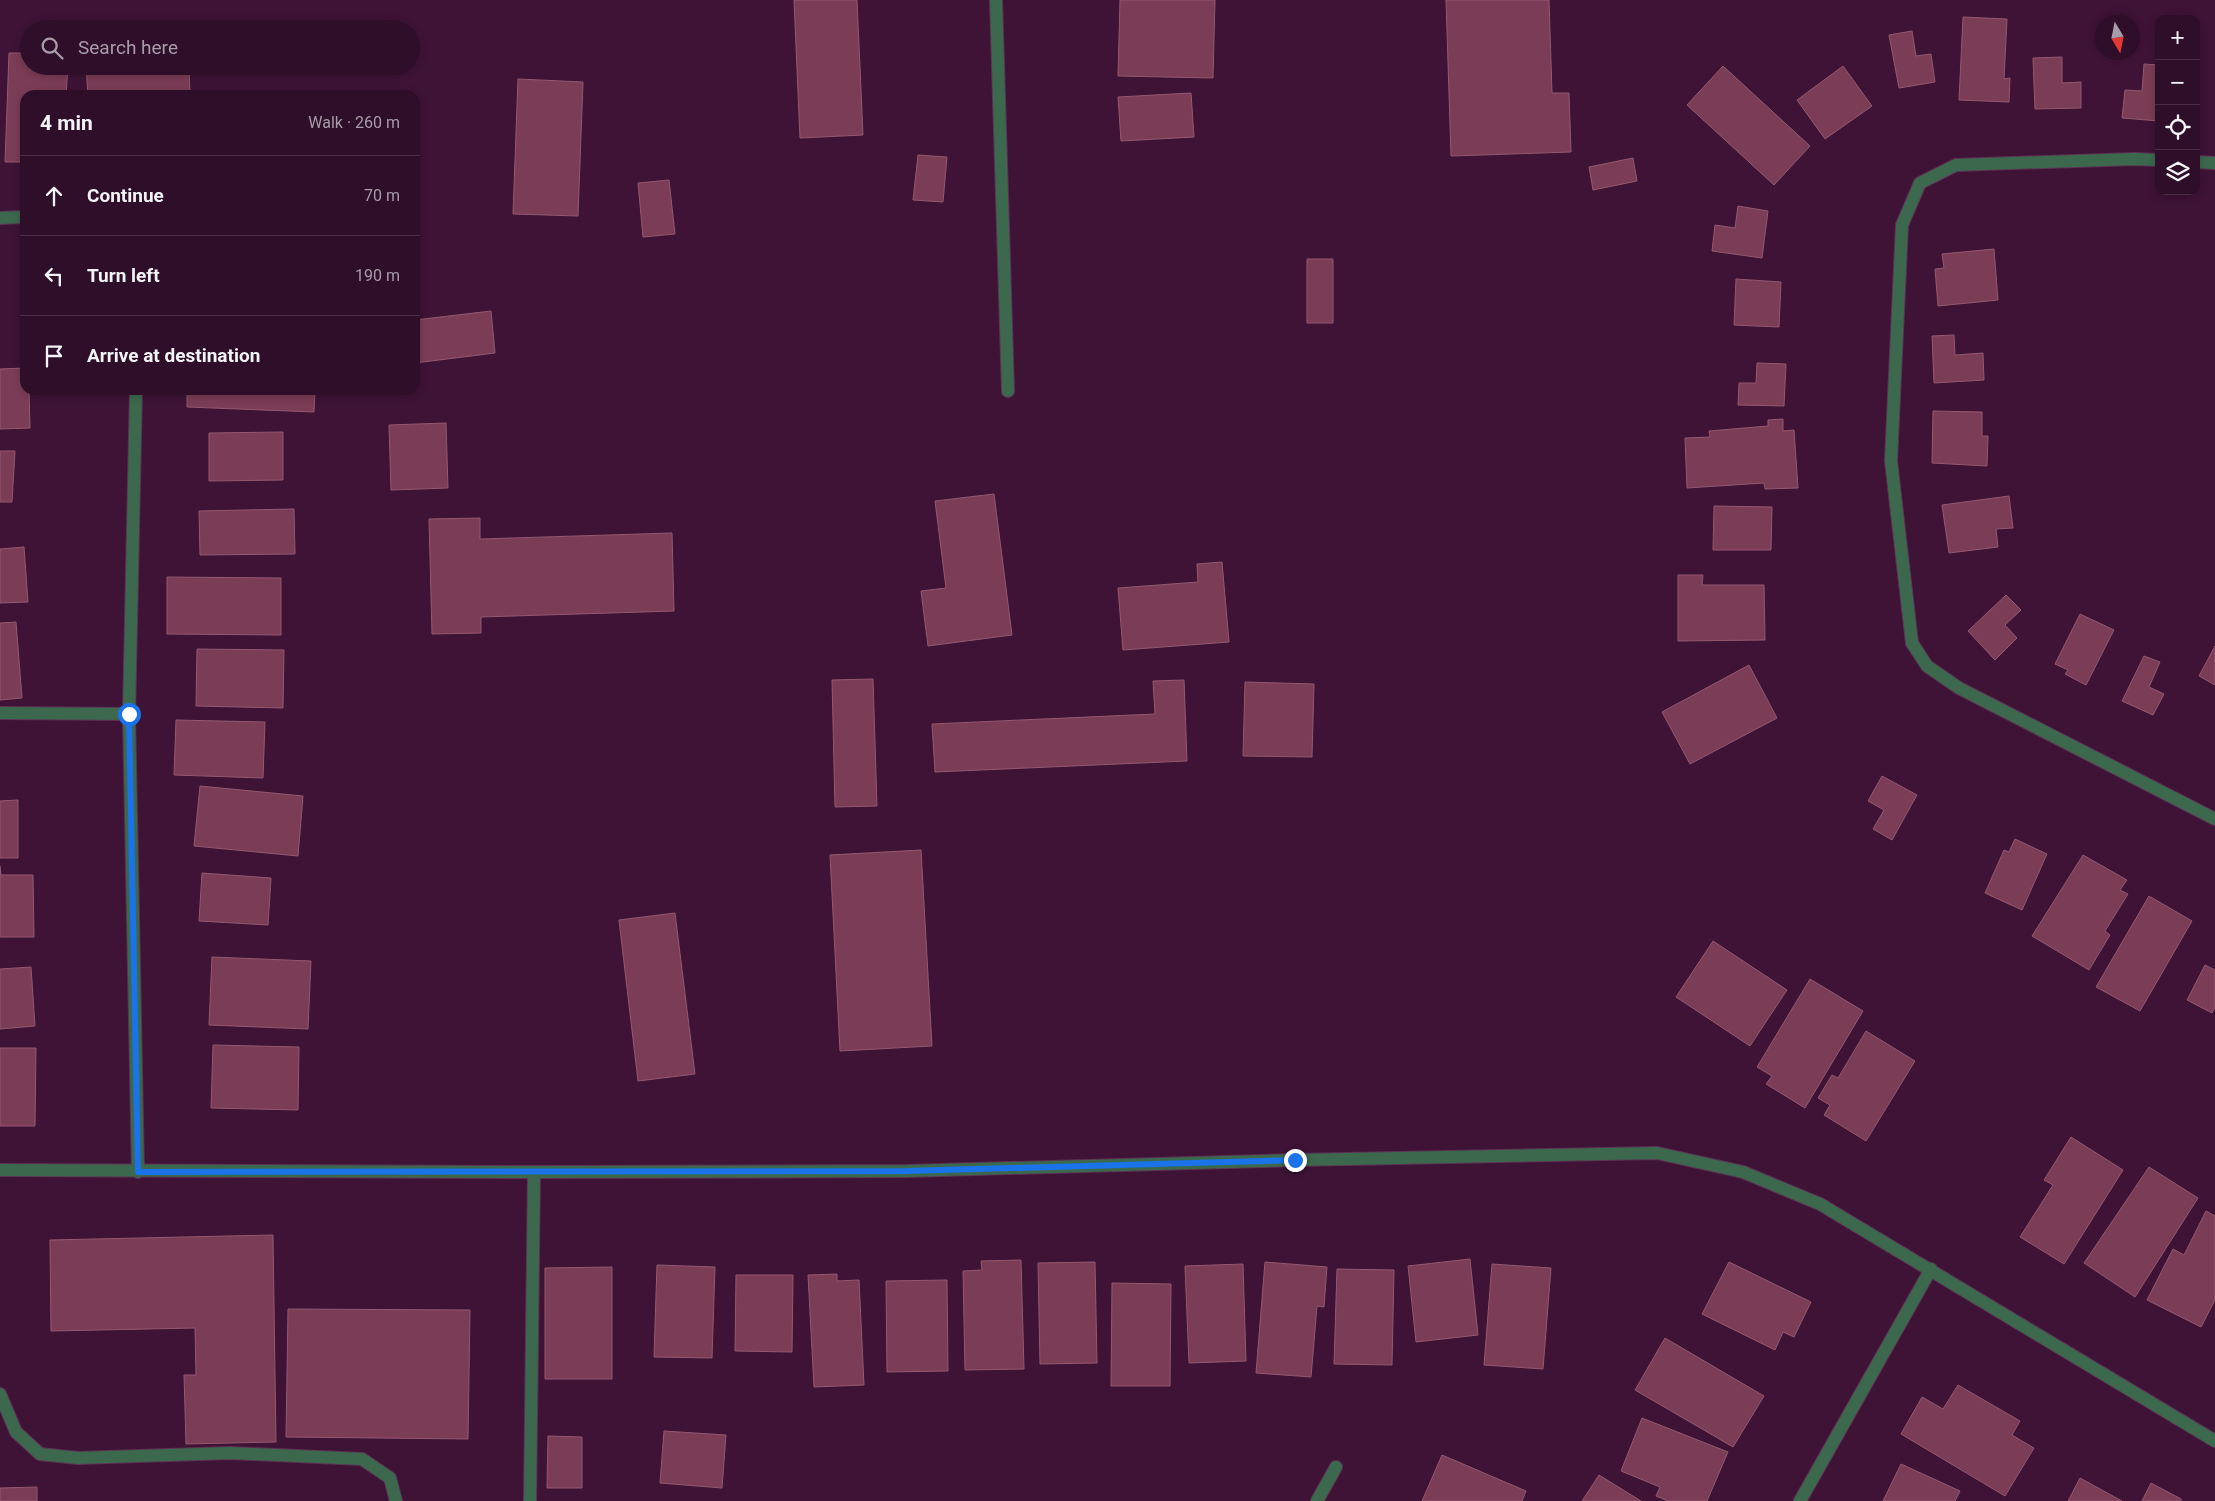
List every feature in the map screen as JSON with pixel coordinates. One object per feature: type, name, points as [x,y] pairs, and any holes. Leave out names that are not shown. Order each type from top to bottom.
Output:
[{"type":"street","points":[[996,0],[1008,391]]},
{"type":"street","points":[[2155,160],[1956,165],[1920,183],[1902,225],[1891,461],[1912,643],[1927,666],[1959,688],[2215,819]]},
{"type":"street","points":[[2200,162],[2215,163]]},
{"type":"street","points":[[0,218],[20,217]]},
{"type":"street","points":[[136,395],[129,714],[138,1172]]},
{"type":"street","points":[[0,713],[129,714]]},
{"type":"street","points":[[0,1170],[138,1172],[907,1171],[1295,1160],[1657,1154],[1743,1172],[1820,1204],[2215,1441]]},
{"type":"street","points":[[530,1501],[534,1172]]},
{"type":"street","points":[[1800,1501],[1931,1269]]},
{"type":"street","points":[[0,1394],[16,1432],[40,1454],[78,1458],[230,1453],[362,1459],[390,1478],[396,1501]]},
{"type":"street","points":[[1317,1501],[1336,1467]]},
{"type":"building","points":[[794,0],[857,0],[863,135],[800,138]]},
{"type":"building","points":[[1120,0],[1215,0],[1213,78],[1118,76]]},
{"type":"building","points":[[1446,0],[1549,0],[1552,93],[1569,93],[1571,152],[1451,156]]},
{"type":"building","points":[[1963,17],[2007,19],[2004,79],[2010,78],[2009,102],[1959,100]]},
{"type":"building","points":[[1912,31],[1916,56],[1931,54],[1935,82],[1899,88],[1889,35]]},
{"type":"building","points":[[9,53],[20,53],[20,75],[67,75],[66,90],[20,90],[20,162],[5,162]]},
{"type":"building","points":[[2062,57],[2062,83],[2081,82],[2081,108],[2035,109],[2033,58]]},
{"type":"building","points":[[2144,64],[2155,65],[2155,121],[2122,118],[2125,90],[2142,91]]},
{"type":"building","points":[[1723,66],[1810,146],[1774,185],[1687,105]]},
{"type":"building","points":[[1843,66],[1872,106],[1825,139],[1797,100]]},
{"type":"building","points":[[87,75],[189,75],[190,90],[88,90]]},
{"type":"building","points":[[518,79],[583,82],[578,216],[513,214]]},
{"type":"building","points":[[1191,93],[1194,137],[1121,141],[1118,97]]},
{"type":"building","points":[[918,155],[947,157],[943,202],[913,200]]},
{"type":"building","points":[[1633,158],[1637,181],[1593,190],[1589,167]]},
{"type":"building","points":[[669,180],[675,234],[643,237],[638,183]]},
{"type":"building","points":[[1738,206],[1768,211],[1762,258],[1712,251],[1715,225],[1735,228]]},
{"type":"building","points":[[1994,249],[1998,300],[1938,306],[1935,269],[1944,268],[1942,254]]},
{"type":"building","points":[[1307,259],[1333,259],[1333,323],[1307,323]]},
{"type":"building","points":[[1736,279],[1781,282],[1779,327],[1734,325]]},
{"type":"building","points":[[491,311],[495,353],[420,362],[420,319]]},
{"type":"building","points":[[1954,335],[1955,355],[1983,353],[1984,380],[1934,383],[1932,336]]},
{"type":"building","points":[[1757,363],[1786,364],[1784,406],[1738,405],[1739,383],[1756,383]]},
{"type":"building","points":[[20,368],[20,395],[29,395],[30,428],[0,429],[0,369]]},
{"type":"building","points":[[187,395],[315,395],[314,412],[187,407]]},
{"type":"building","points":[[1933,411],[1982,412],[1982,436],[1988,436],[1987,466],[1932,463]]},
{"type":"building","points":[[1783,419],[1783,431],[1794,430],[1798,488],[1765,489],[1764,483],[1687,488],[1685,438],[1710,437],[1709,431],[1768,426],[1768,420]]},
{"type":"building","points":[[446,423],[448,488],[391,490],[389,425]]},
{"type":"building","points":[[283,432],[283,480],[209,481],[209,433]]},
{"type":"building","points":[[0,451],[15,451],[12,502],[0,502]]},
{"type":"building","points":[[994,494],[1012,635],[928,646],[921,591],[946,588],[935,501]]},
{"type":"building","points":[[2009,496],[2013,528],[1996,529],[1998,547],[1949,553],[1942,505]]},
{"type":"building","points":[[1714,506],[1772,507],[1771,550],[1713,550]]},
{"type":"building","points":[[294,509],[295,554],[200,555],[199,511]]},
{"type":"building","points":[[480,518],[480,539],[672,533],[674,611],[481,617],[481,633],[432,634],[429,519]]},
{"type":"building","points":[[24,547],[28,602],[0,603],[0,549]]},
{"type":"building","points":[[1222,562],[1229,642],[1123,650],[1118,588],[1198,582],[1197,564]]},
{"type":"building","points":[[1678,575],[1703,575],[1702,585],[1764,585],[1765,640],[1678,641]]},
{"type":"building","points":[[167,577],[281,578],[281,635],[167,634]]},
{"type":"building","points":[[2006,595],[2021,610],[2005,625],[2017,638],[1995,660],[1968,631]]},
{"type":"building","points":[[2080,614],[2114,630],[2086,685],[2065,674],[2068,670],[2055,664]]},
{"type":"building","points":[[16,622],[22,698],[0,700],[0,623]]},
{"type":"building","points":[[2215,646],[2215,685],[2199,676]]},
{"type":"building","points":[[197,649],[284,650],[283,708],[196,706]]},
{"type":"building","points":[[2144,656],[2160,662],[2149,687],[2164,694],[2153,715],[2122,701]]},
{"type":"building","points":[[1749,665],[1777,718],[1690,764],[1662,712]]},
{"type":"building","points":[[873,679],[877,806],[835,807],[832,680]]},
{"type":"building","points":[[1184,680],[1187,761],[935,772],[932,724],[1155,714],[1153,681]]},
{"type":"building","points":[[1245,682],[1314,684],[1312,757],[1243,756]]},
{"type":"building","points":[[176,720],[265,722],[263,778],[174,775]]},
{"type":"building","points":[[1882,776],[1917,795],[1892,840],[1873,829],[1884,810],[1868,801]]},
{"type":"building","points":[[200,786],[303,796],[298,856],[194,846]]},
{"type":"building","points":[[18,800],[18,858],[0,858],[0,801]]},
{"type":"building","points":[[2015,839],[2047,854],[2022,910],[1985,893],[2004,850],[2009,852]]},
{"type":"building","points":[[921,850],[932,1046],[840,1051],[830,855]]},
{"type":"building","points":[[2083,855],[2127,880],[2120,890],[2128,894],[2105,931],[2110,935],[2089,970],[2032,936]]},
{"type":"building","points":[[0,866],[1,875],[33,875],[34,937],[0,937]]},
{"type":"building","points":[[202,873],[271,878],[268,925],[199,921]]},
{"type":"building","points":[[2149,896],[2192,921],[2140,1011],[2096,987]]},
{"type":"building","points":[[675,913],[695,1074],[638,1081],[619,920]]},
{"type":"building","points":[[1713,941],[1787,990],[1750,1046],[1676,997]]},
{"type":"building","points":[[212,957],[311,961],[308,1029],[209,1025]]},
{"type":"building","points":[[2205,965],[2215,970],[2215,1007],[2212,1013],[2187,1000]]},
{"type":"building","points":[[31,967],[35,1026],[0,1029],[0,969]]},
{"type":"building","points":[[1810,979],[1863,1011],[1805,1108],[1766,1084],[1772,1076],[1757,1067]]},
{"type":"building","points":[[1866,1031],[1915,1061],[1866,1141],[1824,1115],[1830,1105],[1818,1098],[1832,1075],[1838,1078]]},
{"type":"building","points":[[213,1045],[299,1047],[298,1110],[211,1108]]},
{"type":"building","points":[[0,1048],[36,1048],[35,1126],[0,1126]]},
{"type":"building","points":[[2071,1137],[2123,1170],[2064,1264],[2020,1237],[2053,1185],[2044,1180]]},
{"type":"building","points":[[2149,1167],[2198,1198],[2135,1297],[2084,1263]]},
{"type":"building","points":[[2206,1211],[2215,1216],[2215,1300],[2201,1327],[2147,1300],[2173,1249],[2184,1255]]},
{"type":"building","points":[[273,1235],[276,1442],[186,1444],[184,1375],[196,1375],[195,1328],[51,1331],[50,1240]]},
{"type":"building","points":[[1470,1259],[1478,1335],[1416,1342],[1408,1266]]},
{"type":"building","points":[[1021,1260],[1024,1369],[965,1370],[963,1271],[982,1270],[981,1261]]},
{"type":"building","points":[[1095,1262],[1097,1363],[1040,1364],[1038,1263]]},
{"type":"building","points":[[1265,1262],[1327,1267],[1324,1307],[1317,1306],[1311,1377],[1256,1373]]},
{"type":"building","points":[[1729,1262],[1811,1302],[1794,1337],[1783,1332],[1775,1350],[1702,1314]]},
{"type":"building","points":[[1243,1264],[1246,1361],[1189,1363],[1185,1266]]},
{"type":"building","points":[[1492,1264],[1551,1268],[1543,1369],[1484,1365]]},
{"type":"building","points":[[657,1265],[715,1267],[712,1358],[654,1357]]},
{"type":"building","points":[[612,1267],[612,1379],[545,1379],[545,1268]]},
{"type":"building","points":[[1337,1269],[1394,1270],[1392,1365],[1334,1364]]},
{"type":"building","points":[[837,1274],[837,1281],[859,1280],[864,1385],[814,1387],[808,1275]]},
{"type":"building","points":[[736,1275],[793,1275],[792,1352],[735,1351]]},
{"type":"building","points":[[947,1280],[948,1371],[887,1372],[886,1281]]},
{"type":"building","points":[[1112,1283],[1171,1284],[1170,1386],[1111,1386]]},
{"type":"building","points":[[288,1309],[470,1310],[468,1439],[286,1437]]},
{"type":"building","points":[[1665,1338],[1764,1396],[1733,1447],[1635,1390]]},
{"type":"building","points":[[1958,1385],[2020,1421],[2012,1435],[2034,1448],[2005,1496],[1901,1434],[1922,1397],[1943,1409]]},
{"type":"building","points":[[1642,1418],[1728,1452],[1707,1501],[1668,1501],[1656,1496],[1660,1487],[1621,1471]]},
{"type":"building","points":[[664,1431],[726,1435],[722,1488],[660,1483]]},
{"type":"building","points":[[548,1436],[582,1437],[582,1488],[547,1488]]},
{"type":"building","points":[[1442,1455],[1526,1491],[1522,1501],[1422,1501]]},
{"type":"building","points":[[1901,1464],[1960,1491],[1955,1501],[1883,1501]]},
{"type":"building","points":[[1599,1475],[1641,1501],[1582,1501]]},
{"type":"building","points":[[2080,1478],[2122,1501],[2068,1501]]},
{"type":"building","points":[[2151,1483],[2181,1499],[2181,1501],[2142,1501]]},
{"type":"building","points":[[37,1487],[37,1501],[0,1501],[0,1488]]},
{"type":"route","points":[[129,714],[138,1172],[907,1171],[1295,1160]]}]
